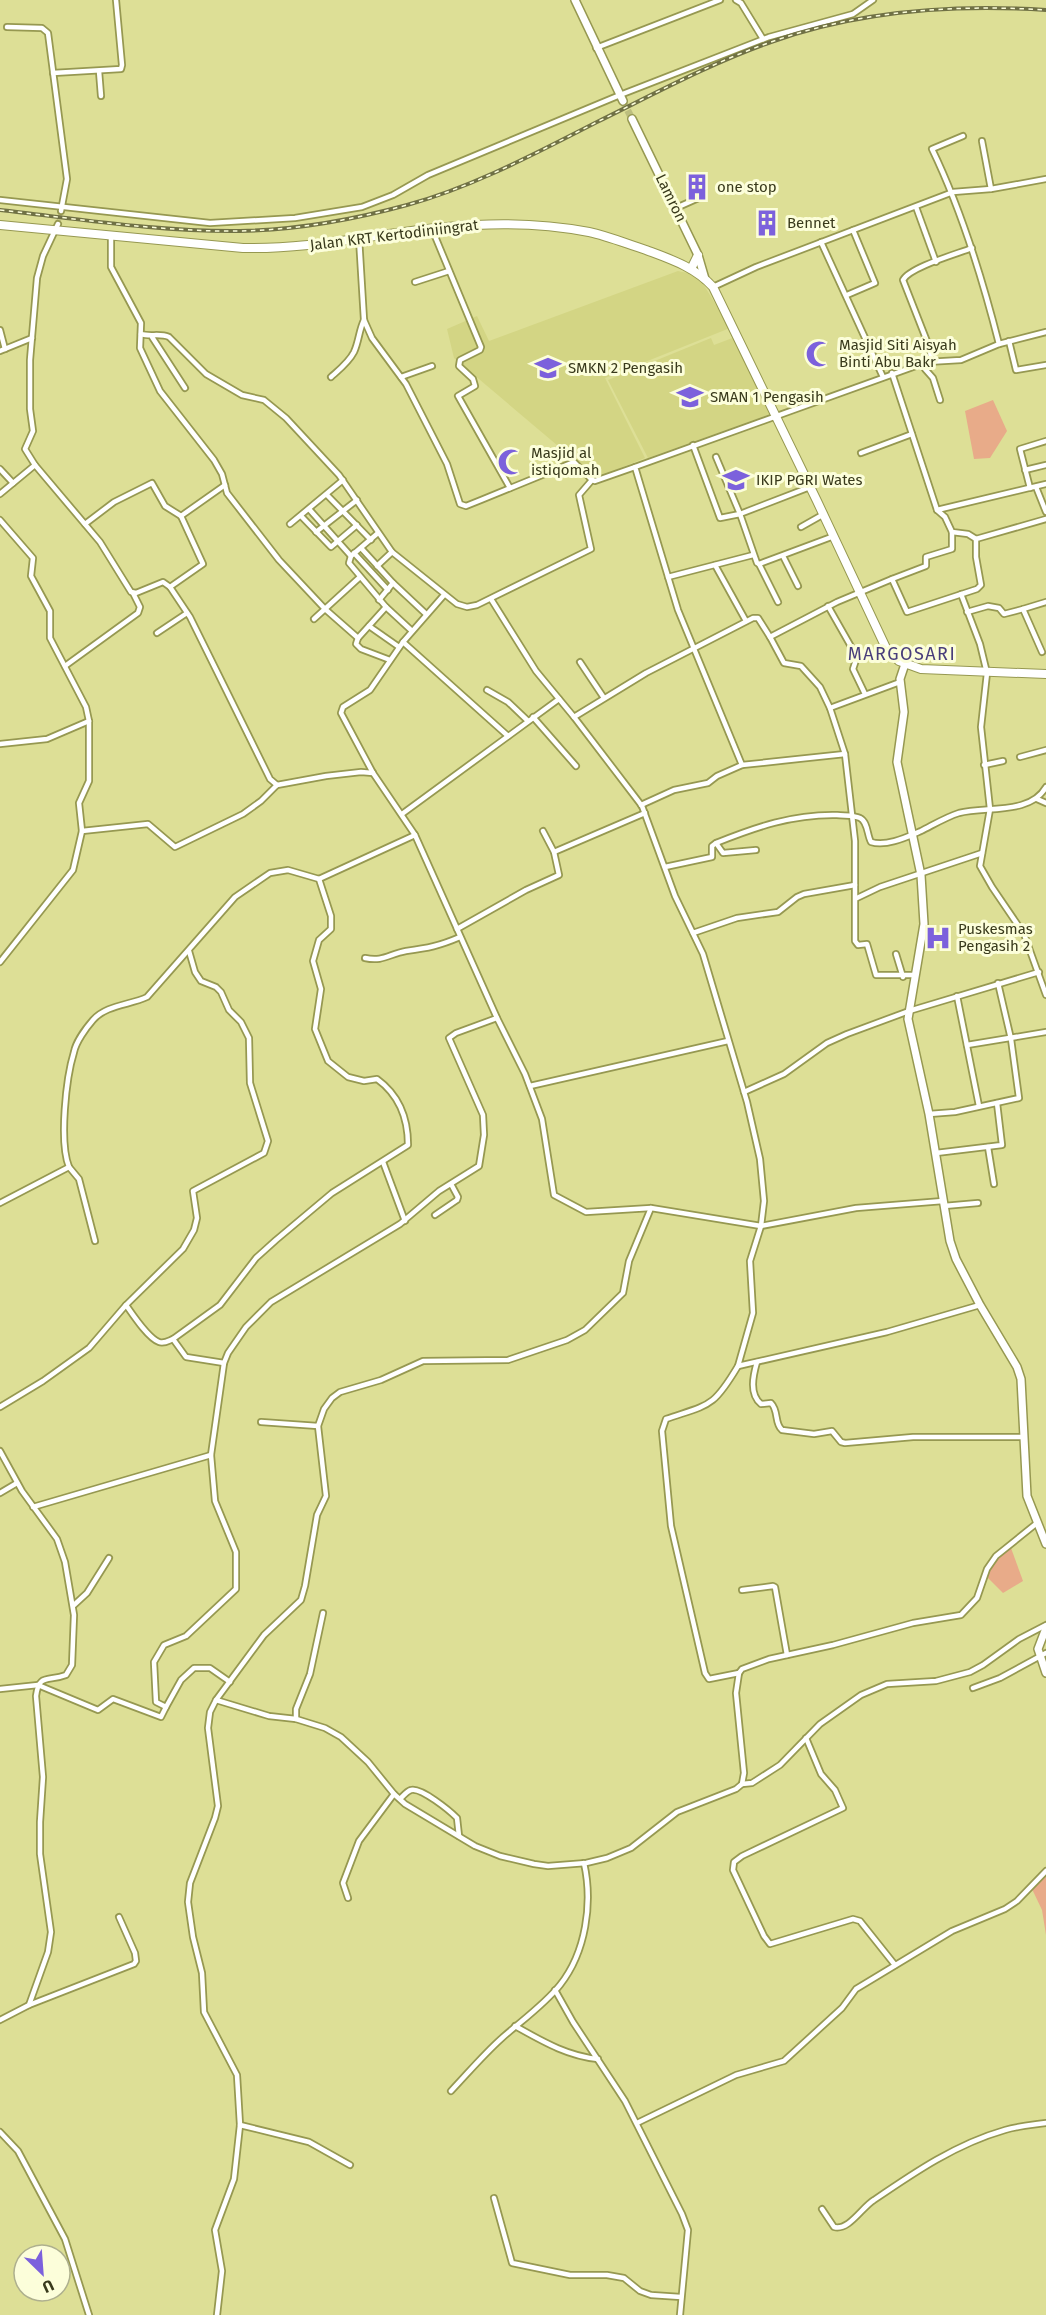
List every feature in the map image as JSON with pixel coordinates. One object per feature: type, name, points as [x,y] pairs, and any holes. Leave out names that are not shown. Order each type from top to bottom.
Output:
[{"type":"main road","name":"Jalan KRT Kertodiniingrat","points":[[0,225],[56,227],[111,236],[274,249],[432,229],[516,224],[588,232],[612,238],[691,269],[713,287],[824,514],[887,650],[905,664]]},
{"type":"main road","points":[[691,269],[698,255]]},
{"type":"main road","points":[[905,664],[921,669],[1046,674]]},
{"type":"street","points":[[53,73],[121,69],[116,0]]},
{"type":"street","points":[[575,0],[621,98]]},
{"type":"street","points":[[596,48],[720,0]]},
{"type":"street","points":[[736,0],[741,3],[763,39]]},
{"type":"street","points":[[0,200],[62,210],[210,223],[295,218],[362,207],[393,195],[428,175],[763,39],[853,14],[873,0]]},
{"type":"street","points":[[7,27],[42,28],[47,31],[67,179],[62,210]]},
{"type":"street","points":[[99,72],[101,96]]},
{"type":"street","name":"Lamron","points":[[632,119],[698,255],[705,279]]},
{"type":"street","points":[[963,136],[932,149],[953,192],[972,248],[999,344]]},
{"type":"street","points":[[982,141],[991,189]]},
{"type":"street","points":[[713,287],[756,267],[953,192],[991,189],[1046,179]]},
{"type":"street","points":[[676,208],[703,196]]},
{"type":"street","points":[[916,207],[936,262]]},
{"type":"street","points":[[56,227],[43,256],[38,278],[32,338],[30,409],[33,431],[24,447],[34,465],[100,542],[140,607],[139,612],[64,666]]},
{"type":"street","points":[[432,229],[481,347],[480,350],[460,360],[459,366],[473,380],[475,386],[458,396],[510,488]]},
{"type":"street","points":[[847,295],[875,283],[853,230]]},
{"type":"street","points":[[111,236],[111,267],[139,320],[141,352],[167,402],[214,460],[227,493],[279,560],[324,609],[358,638]]},
{"type":"street","points":[[359,238],[364,320],[372,338],[401,377],[444,458],[460,504],[467,506],[574,462],[595,481],[892,373],[931,361],[961,360],[999,344],[1046,332]]},
{"type":"street","points":[[821,242],[883,377]]},
{"type":"street","points":[[940,400],[933,378],[926,372],[931,361],[930,350],[903,280],[908,274],[972,248]]},
{"type":"street","points":[[415,282],[449,271]]},
{"type":"street","points":[[332,377],[348,361],[355,350],[364,320]]},
{"type":"street","points":[[0,330],[2,350],[32,338]]},
{"type":"street","points":[[141,334],[152,337],[162,335],[169,337],[206,374],[242,395],[267,402],[308,439],[343,480],[392,552],[457,604],[467,607],[491,599],[591,549],[579,495],[592,480]]},
{"type":"street","points":[[152,337],[185,388]]},
{"type":"street","points":[[1009,341],[1016,370],[1046,365]]},
{"type":"street","points":[[401,377],[432,366]]},
{"type":"street","points":[[770,637],[828,606],[926,566],[926,557],[952,549],[952,532],[945,517],[937,510],[892,373]]},
{"type":"street","points":[[861,453],[912,434]]},
{"type":"street","points":[[1046,441],[1020,449],[1025,470],[1046,512]]},
{"type":"street","points":[[693,445],[718,517],[722,519],[811,487]]},
{"type":"street","points":[[716,457],[740,514],[753,555],[778,602]]},
{"type":"street","points":[[0,494],[34,465]]},
{"type":"street","points":[[1025,470],[1046,465]]},
{"type":"street","points":[[635,467],[678,610],[742,765]]},
{"type":"street","points":[[0,469],[13,483]]},
{"type":"street","points":[[290,524],[343,480]]},
{"type":"street","points":[[85,524],[114,502],[152,483],[165,506],[181,516],[202,564],[170,587]]},
{"type":"street","points":[[937,510],[1046,484]]},
{"type":"street","points":[[181,516],[225,485]]},
{"type":"street","points":[[327,495],[371,540]]},
{"type":"street","points":[[316,532],[357,500]]},
{"type":"street","points":[[309,509],[338,542],[388,590]]},
{"type":"street","points":[[801,527],[824,514]]},
{"type":"street","points":[[301,516],[329,547],[357,525]]},
{"type":"street","points":[[952,532],[959,531],[976,539],[1046,519]]},
{"type":"street","points":[[0,520],[33,558],[31,576],[50,611],[50,638],[86,707],[89,721],[88,782],[79,804],[82,831],[74,870],[0,962]]},
{"type":"street","points":[[378,533],[353,554],[349,562],[379,600],[412,631]]},
{"type":"street","points":[[759,564],[834,536]]},
{"type":"street","points":[[892,579],[907,612],[976,589],[981,585],[976,557],[976,539]]},
{"type":"street","points":[[361,548],[426,614]]},
{"type":"street","points":[[377,566],[392,552]]},
{"type":"street","points":[[668,577],[753,555]]},
{"type":"street","points":[[783,556],[798,586]]},
{"type":"street","points":[[715,565],[747,621]]},
{"type":"street","points":[[314,619],[360,577]]},
{"type":"street","points":[[133,593],[160,582],[167,583],[187,613],[270,779],[277,785]]},
{"type":"street","points":[[379,600],[393,583]]},
{"type":"street","points":[[961,594],[980,644],[987,673],[981,727],[990,809],[981,870],[1017,921],[1039,972],[1046,995]]},
{"type":"street","points":[[444,595],[399,647],[370,690],[341,709],[341,713],[373,773],[415,835],[530,1086],[542,1119],[551,1188],[556,1197],[586,1212],[651,1208],[760,1226],[856,1208],[978,1203]]},
{"type":"street","points":[[491,599],[536,671],[574,717],[645,813],[664,867],[702,954],[744,1092],[760,1159],[764,1201],[750,1261],[753,1313],[738,1366],[722,1393],[704,1407],[666,1419],[662,1431],[671,1526],[705,1673],[709,1679],[714,1680],[739,1673],[748,1665],[913,1623],[961,1615],[977,1598],[987,1569],[996,1556],[1037,1523]]},
{"type":"street","points":[[968,612],[988,606],[999,608],[1004,614],[1046,602]]},
{"type":"street","points":[[828,606],[857,656],[853,669],[865,694]]},
{"type":"street","points":[[386,607],[358,638],[356,644],[358,648],[390,660]]},
{"type":"street","points":[[1023,609],[1042,652]]},
{"type":"street","points":[[157,633],[187,613]]},
{"type":"street","points":[[574,717],[694,648],[747,621],[758,618],[782,660],[787,664],[804,669],[819,687],[830,708],[845,754],[852,816],[856,898],[854,937],[858,945],[867,944],[875,975],[903,977],[915,975]]},
{"type":"street","points":[[369,626],[399,647]]},
{"type":"street","points":[[403,642],[508,736]]},
{"type":"street","points":[[580,662],[604,698]]},
{"type":"street","points":[[905,664],[900,673],[904,712],[897,762],[921,875],[924,924],[908,1019],[929,1114],[953,1250],[980,1305],[1017,1367],[1021,1379],[1027,1496],[1046,1544]]},
{"type":"street","points":[[830,708],[900,682]]},
{"type":"street","points":[[487,690],[508,702],[528,721]]},
{"type":"street","points":[[402,814],[559,699]]},
{"type":"street","points":[[534,717],[576,766]]},
{"type":"street","points":[[0,744],[47,739],[89,721]]},
{"type":"street","points":[[1020,757],[1046,750]]},
{"type":"street","points":[[641,805],[666,793],[708,783],[717,776],[742,765],[845,754]]},
{"type":"street","points":[[984,765],[1004,761]]},
{"type":"street","points":[[82,831],[148,824],[176,847],[243,814],[277,785],[326,776],[373,773]]},
{"type":"street","points":[[664,867],[712,857],[712,846],[716,843],[762,825],[789,818],[817,815],[852,816],[865,823],[869,838],[875,844],[912,835],[958,813],[1021,806],[1037,799],[1046,787]]},
{"type":"street","points":[[1037,799],[1046,803]]},
{"type":"street","points":[[554,852],[645,813]]},
{"type":"street","points":[[457,929],[526,890],[556,878],[559,872],[554,852],[543,831]]},
{"type":"street","points":[[95,1241],[79,1179],[69,1167],[64,1155],[63,1121],[74,1050],[93,1019],[111,1007],[131,1004],[147,997],[235,897],[270,873],[288,870],[319,879],[415,835]]},
{"type":"street","points":[[716,843],[723,853],[756,850]]},
{"type":"street","points":[[856,898],[880,887],[982,853]]},
{"type":"street","points":[[126,1305],[139,1324],[157,1342],[173,1339],[220,1305],[256,1258],[276,1240],[332,1194],[408,1145],[408,1134],[399,1101],[391,1089],[377,1079],[364,1081],[348,1077],[328,1061],[315,1029],[321,989],[313,961],[319,940],[331,928],[331,916],[319,879]]},
{"type":"street","points":[[693,933],[737,918],[778,912],[802,894],[855,885]]},
{"type":"street","points":[[365,958],[381,960],[404,951],[443,945],[460,937]]},
{"type":"street","points":[[0,1407],[43,1381],[89,1348],[126,1305],[183,1249],[194,1230],[197,1218],[193,1191],[264,1153],[268,1141],[250,1083],[249,1038],[241,1022],[229,1010],[221,992],[216,987],[201,981],[195,972],[189,951]]},
{"type":"street","points":[[896,954],[903,977]]},
{"type":"street","points":[[744,1092],[784,1074],[827,1043],[909,1011],[1039,972]]},
{"type":"street","points":[[929,1114],[956,1112],[1019,1098],[1011,1039],[998,983]]},
{"type":"street","points":[[957,996],[979,1106]]},
{"type":"street","points":[[166,1707],[156,1702],[154,1662],[164,1645],[186,1636],[236,1589],[236,1552],[215,1501],[211,1455],[224,1363],[236,1340],[267,1306],[405,1221],[451,1184],[479,1166],[485,1129],[482,1112],[449,1038],[497,1018]]},
{"type":"street","points":[[967,1045],[1046,1032]]},
{"type":"street","points":[[530,1086],[728,1041]]},
{"type":"street","points":[[936,1153],[1002,1145],[997,1103]]},
{"type":"street","points":[[988,1147],[994,1184]]},
{"type":"street","points":[[383,1162],[405,1221]]},
{"type":"street","points":[[0,1203],[69,1167]]},
{"type":"street","points":[[435,1215],[457,1200],[458,1197],[451,1184]]},
{"type":"street","points":[[217,2315],[222,2271],[215,2230],[234,2179],[240,2125],[237,2075],[204,2012],[202,1973],[193,1937],[188,1902],[190,1883],[218,1806],[208,1728],[210,1712],[216,1700],[264,1635],[295,1608],[303,1594],[317,1515],[326,1496],[318,1426],[324,1409],[336,1394],[387,1377],[423,1361],[508,1360],[557,1344],[585,1330],[623,1293],[629,1261],[651,1208]]},
{"type":"street","points":[[738,1366],[887,1332],[980,1305]]},
{"type":"street","points":[[173,1339],[186,1357],[224,1363]]},
{"type":"street","points":[[757,1362],[753,1376],[753,1394],[761,1404],[771,1403],[774,1406],[777,1424],[782,1430],[814,1434],[832,1431],[841,1442],[845,1443],[913,1437],[1023,1437]]},
{"type":"street","points":[[261,1422],[318,1426]]},
{"type":"street","points":[[0,1450],[17,1483],[57,1539],[65,1562],[74,1605],[72,1665],[66,1675],[44,1679],[38,1685],[36,1707],[44,1777],[40,1854],[51,1932],[48,1952],[29,2005]]},
{"type":"street","points":[[33,1507],[211,1455]]},
{"type":"street","points":[[0,1493],[17,1483]]},
{"type":"street","points":[[74,1605],[87,1593],[109,1558]]},
{"type":"street","points":[[742,1590],[775,1587],[787,1655]]},
{"type":"street","points":[[296,1719],[296,1709],[310,1674],[323,1613]]},
{"type":"street","points":[[216,1700],[269,1716],[296,1719],[325,1728],[341,1737],[368,1762],[400,1799],[459,1836],[500,1856],[548,1866],[584,1863],[625,1851],[678,1812],[729,1792],[742,1784],[752,1783],[794,1754],[820,1724],[849,1703],[876,1688],[900,1683],[945,1680],[970,1672],[1019,1639],[1046,1626]]},
{"type":"street","points":[[1046,1626],[1039,1643],[1046,1673]]},
{"type":"street","points":[[973,1688],[1000,1678],[1043,1655]]},
{"type":"street","points":[[0,1689],[38,1685],[98,1710],[113,1699],[161,1716],[181,1680],[194,1668],[210,1668],[230,1682]]},
{"type":"street","points":[[739,1673],[736,1693],[744,1773],[742,1784]]},
{"type":"street","points":[[806,1738],[821,1774],[836,1790],[843,1809],[742,1856],[734,1862],[733,1870],[770,1944],[853,1919],[860,1921],[895,1965]]},
{"type":"street","points":[[400,1799],[411,1790],[416,1789],[427,1795],[457,1818],[459,1836]]},
{"type":"street","points":[[348,1898],[343,1883],[359,1841],[394,1794]]},
{"type":"street","points":[[451,2091],[515,2026],[555,1990],[570,1970],[578,1952],[587,1902],[588,1881],[584,1863]]},
{"type":"street","points":[[637,2123],[736,2075],[784,2061],[836,2013],[856,1989],[952,1931],[1005,1909],[1017,1901],[1046,1871]]},
{"type":"street","points":[[0,2020],[29,2005],[134,1964],[135,1953],[119,1917]]},
{"type":"street","points":[[555,1990],[637,2123],[676,2200],[688,2230],[680,2315]]},
{"type":"street","points":[[515,2026],[564,2052],[598,2059]]},
{"type":"street","points":[[822,2209],[834,2227],[840,2228],[864,2206],[927,2164],[972,2140],[1007,2129],[1046,2123]]},
{"type":"street","points":[[240,2125],[309,2142],[350,2165]]},
{"type":"street","points":[[0,2132],[18,2151],[65,2239],[89,2315]]},
{"type":"street","points":[[494,2198],[512,2263],[570,2275],[607,2275],[624,2278],[640,2291],[651,2295],[681,2297]]},
{"type":"shaded area","name":"SMKN 2 Pengasih","points":[[678,271],[692,274],[702,282],[730,328],[605,378],[645,458],[596,478],[454,358],[447,329],[477,316],[489,341]]},
{"type":"shaded area","name":"SMAN 1 Pengasih","points":[[735,337],[770,414],[648,458],[608,380],[711,338],[714,345]]},
{"type":"shaded area","points":[[993,400],[1007,431],[990,458],[974,459],[965,411]]},
{"type":"shaded area","points":[[1011,1548],[1023,1581],[1003,1593],[987,1577],[996,1561]]},
{"type":"shaded area","points":[[1046,1875],[1046,1935],[1042,1910],[1032,1889]]},
{"type":"tunnel","points":[[623,101],[632,119]]},
{"type":"tunnel","points":[[58,224],[61,211]]},
{"type":"railway","points":[[0,210],[120,224],[210,231],[282,229],[345,220],[407,205],[456,189],[527,157],[705,69],[749,50],[804,31],[872,17],[941,9],[1046,10]]},
{"type":"place","name":"one stop","points":[[697,187]]},
{"type":"place","name":"Bennet","points":[[767,223]]},
{"type":"place","name":"Masjid Siti Aisyah Binti Abu Bakr","points":[[819,354]]},
{"type":"place","name":"SMKN 2 Pengasih","points":[[548,368]]},
{"type":"place","name":"SMAN 1 Pengasih","points":[[690,397]]},
{"type":"place","name":"Masjid al istiqomah","points":[[511,462]]},
{"type":"place","name":"IKIP PGRI Wates","points":[[736,480]]},
{"type":"place","name":"Puskesmas Pengasih 2","points":[[938,938]]},
{"type":"district","name":"MARGOSARI","points":[[902,654]]}]
